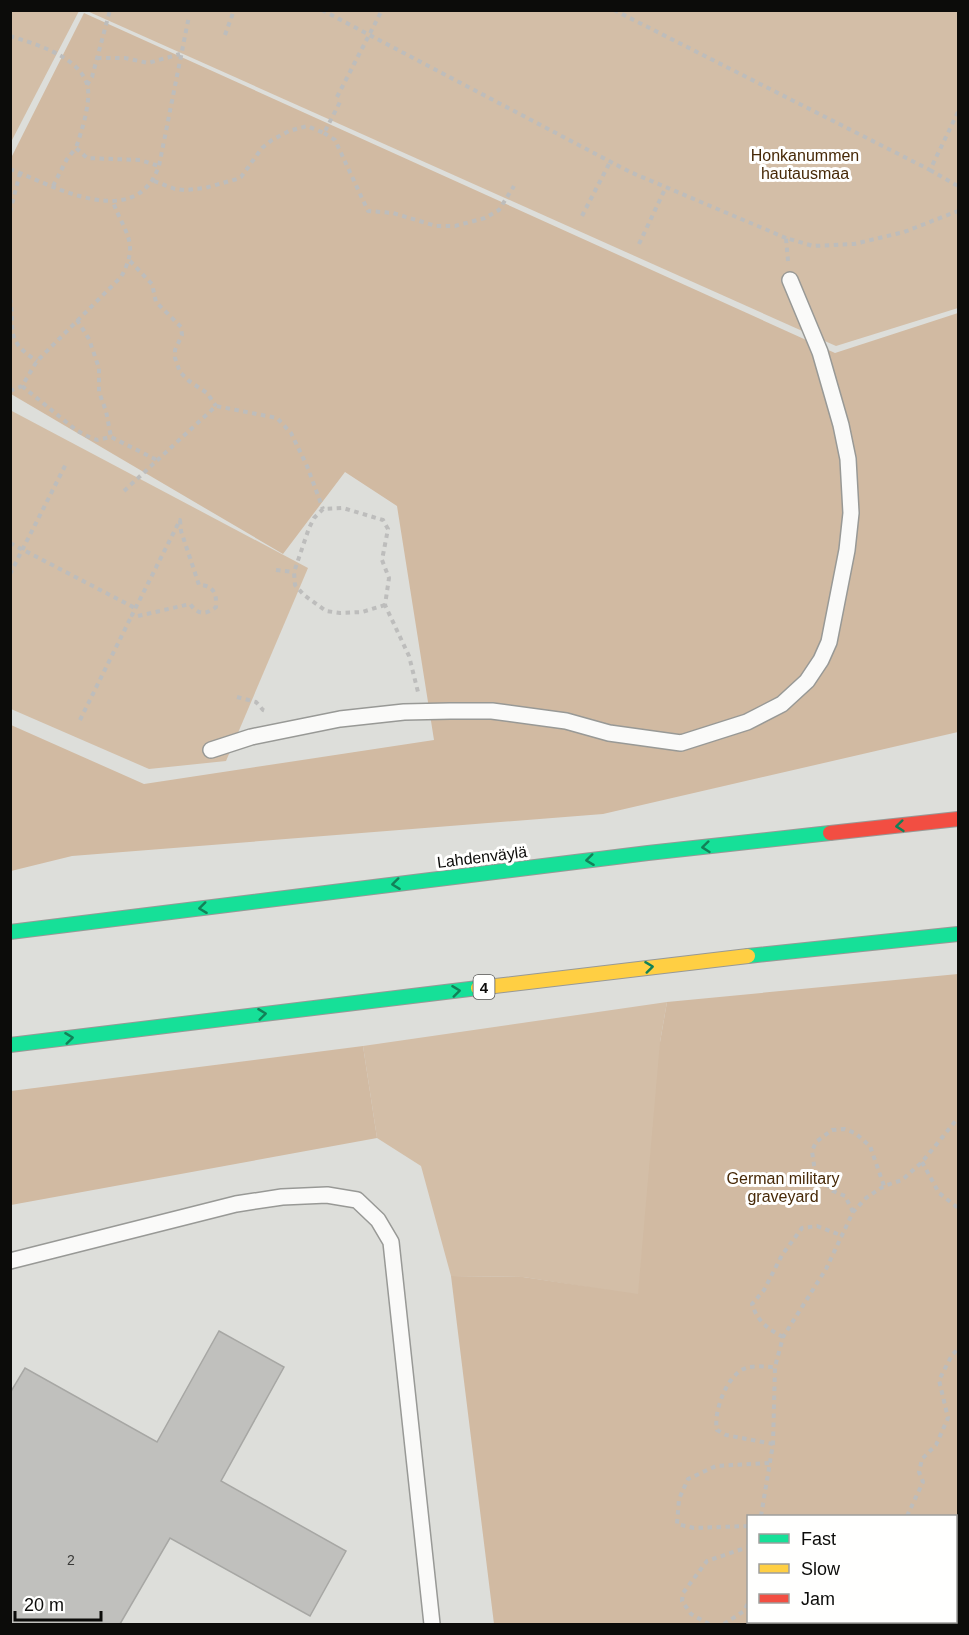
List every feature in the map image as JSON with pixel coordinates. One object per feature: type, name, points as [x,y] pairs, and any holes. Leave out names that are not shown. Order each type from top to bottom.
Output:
[{"type":"highway","name":"Lahdenväylä","points":[[10,932],[648,853],[958,819]]},
{"type":"highway","name":"4","points":[[10,1045],[667,965],[958,934]]},
{"type":"lane","points":[[211,750],[251,737],[340,719],[404,712],[450,711],[492,711],[566,721],[609,733],[681,743],[747,722],[783,704],[807,681],[821,660],[829,642],[847,550],[850,513],[848,459],[841,425],[820,352],[790,280]]},
{"type":"lane","points":[[10,1261],[236,1204],[282,1197],[327,1195],[357,1200],[378,1220],[392,1242],[432,1624]]},
{"type":"path","points":[[87,85],[92,77],[110,10]]},
{"type":"path","points":[[225,35],[234,10]]},
{"type":"path","points":[[322,10],[610,162],[786,238],[813,246],[854,244],[904,232],[958,211]]},
{"type":"path","points":[[324,133],[382,10]]},
{"type":"path","points":[[614,10],[958,186]]},
{"type":"path","points":[[10,169],[83,197],[113,202],[130,198],[147,189],[154,181],[159,166],[189,16]]},
{"type":"path","points":[[10,36],[51,50],[77,68],[87,85],[87,104],[76,148],[67,159],[53,186]]},
{"type":"path","points":[[97,58],[125,58],[148,63],[180,54]]},
{"type":"path","points":[[930,170],[958,112]]},
{"type":"path","points":[[154,181],[185,190],[205,188],[237,179],[241,177],[262,148],[272,140],[289,131],[307,126],[335,140],[368,212],[393,213],[436,226],[454,226],[491,216],[503,206],[514,186]]},
{"type":"path","points":[[76,148],[87,158],[140,160],[159,166]]},
{"type":"path","points":[[582,216],[610,162]]},
{"type":"path","points":[[10,212],[20,173]]},
{"type":"path","points":[[639,244],[666,187]]},
{"type":"path","points":[[10,391],[22,386],[37,361],[121,277],[130,261],[129,236],[113,202]]},
{"type":"path","points":[[786,238],[790,280]]},
{"type":"path","points":[[130,261],[152,284],[156,302],[181,327],[182,334],[175,350],[180,372],[207,393],[216,406],[277,418],[291,433],[307,466],[323,509]]},
{"type":"path","points":[[10,298],[12,336],[20,349],[37,361]]},
{"type":"path","points":[[77,320],[89,339],[99,368],[99,392],[106,411],[111,437]]},
{"type":"path","points":[[22,386],[76,430],[97,440],[111,437],[157,460]]},
{"type":"path","points":[[124,491],[216,406]]},
{"type":"path","points":[[10,574],[67,462]]},
{"type":"path","points":[[385,605],[362,612],[326,611],[304,595],[295,585],[294,572],[309,528],[314,518],[323,509],[343,508],[383,520],[388,529],[382,560],[389,578],[385,605],[409,656],[418,696]]},
{"type":"path","points":[[80,720],[135,608],[180,520],[181,531],[199,585],[206,585],[213,589],[217,598],[216,607],[202,614],[194,611],[190,604],[138,616],[132,615]]},
{"type":"path","points":[[10,543],[135,608]]},
{"type":"path","points":[[276,570],[294,572]]},
{"type":"path","points":[[237,697],[256,702],[263,710],[271,712]]},
{"type":"path","points":[[761,1515],[773,1444],[775,1367],[783,1336],[826,1269],[853,1212],[866,1198],[884,1186],[902,1180],[922,1162],[958,1118]]},
{"type":"path","points":[[853,1212],[845,1196],[833,1191],[815,1172],[812,1151],[816,1142],[832,1130],[844,1129],[855,1134],[870,1146],[884,1186]]},
{"type":"path","points":[[922,1162],[939,1193],[958,1208]]},
{"type":"path","points":[[783,1336],[768,1329],[755,1315],[752,1304],[764,1290],[782,1255],[802,1228],[817,1226],[843,1236]]},
{"type":"path","points":[[908,1515],[924,1482],[919,1472],[922,1459],[936,1445],[948,1418],[939,1380],[952,1355],[958,1349]]},
{"type":"path","points":[[773,1444],[726,1435],[717,1430],[716,1422],[724,1391],[734,1376],[747,1367],[775,1367]]},
{"type":"path","points":[[747,1526],[694,1528],[677,1524],[679,1499],[688,1479],[716,1466],[769,1463]]},
{"type":"path","points":[[709,1624],[691,1614],[682,1601],[682,1593],[707,1561],[747,1547]]},
{"type":"path","points":[[724,1624],[744,1611],[747,1605]]},
{"type":"green space","points":[[10,11],[79,11],[11,142]]},
{"type":"green space","name":"Honkanummen hautausmaa","points":[[87,11],[958,11],[958,308],[836,346]]},
{"type":"green space","points":[[84,13],[835,353],[958,313],[958,732],[603,814],[72,856],[11,871],[11,725],[144,784],[434,740],[397,506],[345,472],[283,554],[11,394],[10,160]]},
{"type":"green space","points":[[10,410],[308,568],[226,761],[149,769],[11,709]]},
{"type":"green space","name":"German military graveyard","points":[[958,974],[958,1624],[494,1624],[451,1276],[523,1277],[638,1294],[660,1042],[667,1002]]},
{"type":"green space","points":[[667,1002],[660,1042],[748,1515],[747,1623],[958,1624],[609,1624],[638,1295],[523,1277],[451,1276],[421,1166],[377,1138],[363,1046]]},
{"type":"green space","points":[[363,1046],[377,1138],[11,1205],[11,1091]]},
{"type":"building","points":[[219,1331],[284,1367],[221,1481],[346,1551],[310,1616],[170,1538],[120,1624],[10,1624],[10,1393],[25,1368],[157,1442]]},
{"type":"traffic: fast","points":[[10,932],[648,853],[830,833]]},
{"type":"traffic: fast","points":[[748,956],[958,934]]},
{"type":"traffic: fast","points":[[10,1045],[478,988]]},
{"type":"traffic: slow","points":[[478,988],[748,956]]},
{"type":"traffic: jam","points":[[830,833],[958,819]]}]
